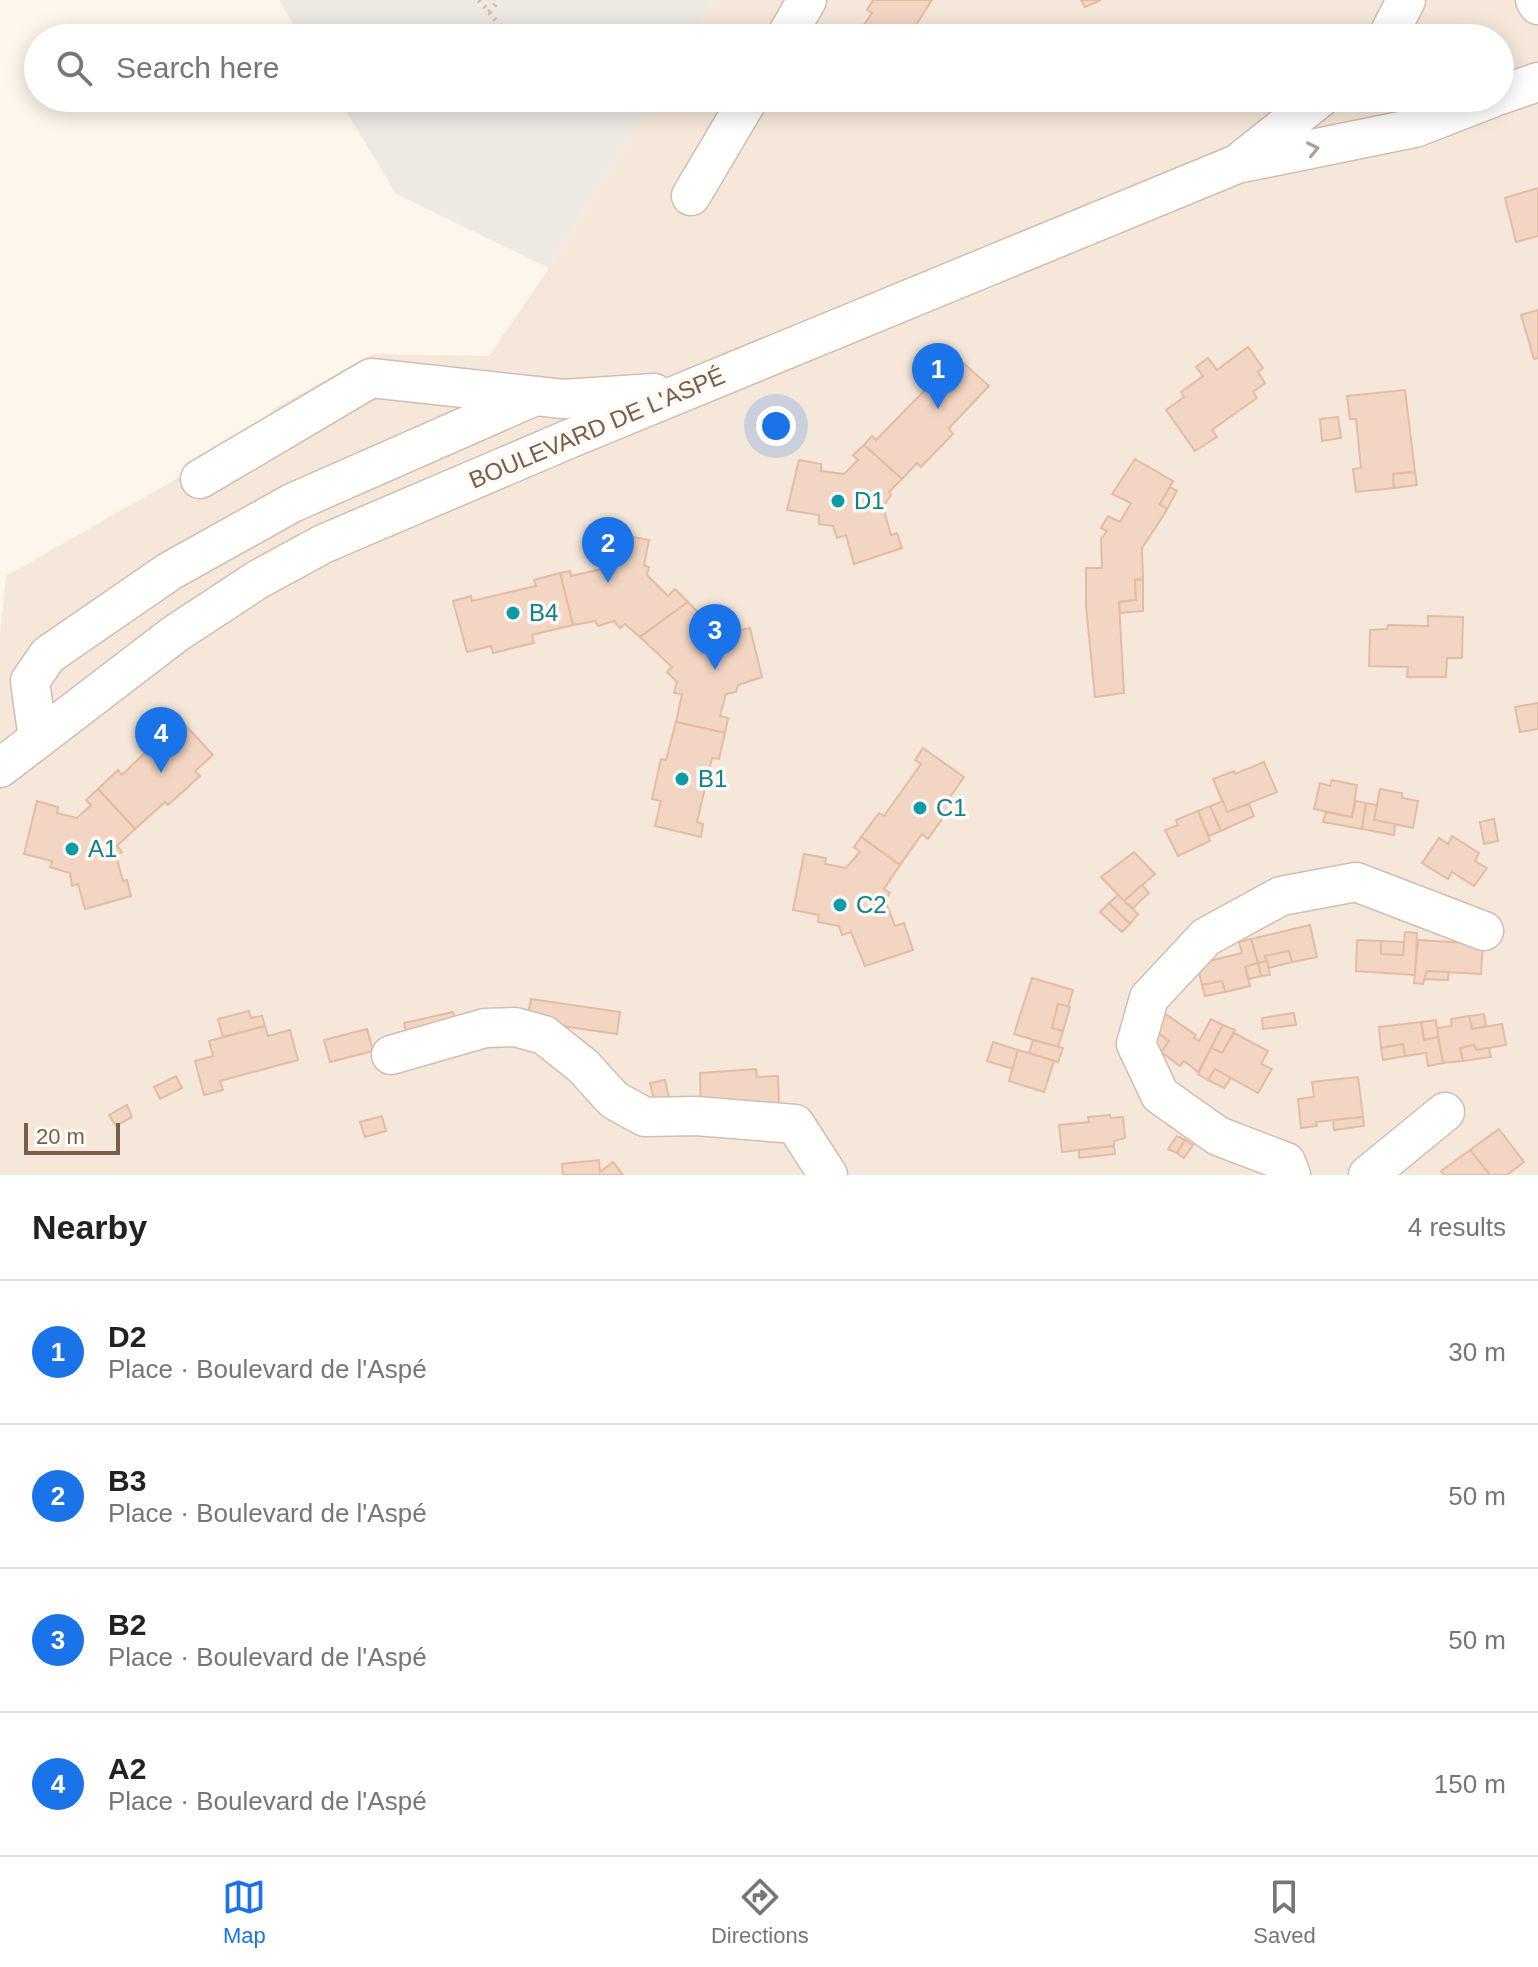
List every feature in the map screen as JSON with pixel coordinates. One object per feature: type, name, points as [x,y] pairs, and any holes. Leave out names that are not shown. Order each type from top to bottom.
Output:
[{"type":"street","points":[[793,24],[807,0]]},
{"type":"street","points":[[1393,24],[1406,0]]},
{"type":"street","points":[[691,196],[741,112]]},
{"type":"street","name":"BOULEVARD DE L'ASPÉ","points":[[1237,164],[1302,112]]},
{"type":"street","name":"BOULEVARD DE L'ASPÉ","points":[[0,768],[175,634],[257,580],[309,551],[685,391],[1237,164],[1415,128],[1421,112]]},
{"type":"street","points":[[200,479],[371,378],[563,399],[685,391]]},
{"type":"street","points":[[38,739],[30,681],[48,655],[72,638],[170,571],[292,503],[535,396]]},
{"type":"street","points":[[1291,1175],[1286,1162],[1218,1136],[1160,1095],[1136,1044],[1149,998],[1206,937],[1281,896],[1356,882],[1484,931]]},
{"type":"street","points":[[391,1055],[485,1028],[515,1027],[544,1035],[583,1066],[614,1100],[645,1117],[696,1116],[795,1124],[828,1175]]},
{"type":"street","points":[[1368,1175],[1445,1112]]},
{"type":"path","points":[[479,0],[499,24]]},
{"type":"path","points":[[489,12],[499,0]]},
{"type":"shaded area","points":[[279,0],[714,0],[699,24],[294,24]]},
{"type":"shaded area","points":[[714,0],[1538,0],[1538,1175],[0,1175],[0,634],[6,576],[258,432],[273,409],[373,354],[489,356],[549,268],[645,112],[1514,112],[1514,24],[699,24]]},
{"type":"shaded area","points":[[346,112],[645,112],[549,268],[396,194]]},
{"type":"building","points":[[873,0],[932,0],[917,24],[865,24],[872,13],[867,10]]},
{"type":"building","points":[[1081,0],[1101,0],[1085,7]]},
{"type":"building","points":[[1538,188],[1538,236],[1516,242],[1505,198]]},
{"type":"building","points":[[1538,310],[1538,358],[1534,359],[1521,315]]},
{"type":"building","points":[[1248,347],[1263,368],[1258,372],[1265,383],[1253,392],[1257,398],[1212,430],[1217,437],[1195,451],[1166,410],[1184,397],[1181,392],[1203,376],[1196,367],[1208,358],[1217,370]]},
{"type":"building","points":[[951,352],[989,386],[949,428],[953,434],[921,467],[917,463],[902,479],[864,445],[872,436],[876,440],[926,389],[921,383]]},
{"type":"building","points":[[1405,390],[1415,472],[1393,474],[1394,488],[1356,492],[1353,469],[1361,468],[1356,419],[1350,419],[1347,396]]},
{"type":"building","points":[[1338,417],[1341,438],[1322,441],[1320,419]]},
{"type":"building","name":"D1","points":[[864,445],[902,479],[889,492],[891,495],[883,507],[891,535],[897,533],[902,548],[854,564],[846,535],[837,538],[833,526],[819,524],[819,515],[787,510],[799,460],[821,464],[821,471],[844,474],[858,460],[853,455]]},
{"type":"building","points":[[1135,459],[1173,481],[1160,504],[1167,509],[1142,548],[1143,579],[1135,580],[1136,600],[1119,602],[1124,693],[1095,697],[1086,606],[1086,568],[1102,568],[1101,539],[1107,531],[1101,528],[1108,516],[1120,522],[1131,503],[1112,494]]},
{"type":"building","points":[[1415,472],[1417,485],[1394,488],[1393,474]]},
{"type":"building","points":[[1170,487],[1177,491],[1167,509],[1160,504]]},
{"type":"building","points":[[604,531],[649,540],[644,565],[649,567],[647,575],[668,596],[675,589],[688,602],[640,637],[625,624],[620,628],[614,621],[598,626],[595,621],[573,625],[560,573],[570,571],[571,576],[602,569],[607,547],[600,545]]},
{"type":"building","name":"B4","points":[[560,573],[573,625],[532,635],[534,643],[493,653],[491,646],[467,652],[453,601],[471,596],[472,601],[536,586],[534,580]]},
{"type":"building","points":[[1143,579],[1143,611],[1120,613],[1119,602],[1136,600],[1135,580]]},
{"type":"building","points":[[688,602],[705,619],[700,624],[721,644],[738,635],[737,631],[750,628],[762,677],[738,685],[736,692],[726,694],[720,716],[728,718],[725,733],[676,722],[682,694],[674,693],[677,682],[667,672],[672,667],[640,637]]},
{"type":"building","points":[[1428,616],[1463,617],[1462,658],[1447,658],[1446,677],[1407,677],[1408,667],[1369,666],[1370,630],[1387,629],[1388,625],[1428,626]]},
{"type":"building","points":[[1538,703],[1538,729],[1520,732],[1515,707]]},
{"type":"building","points":[[176,715],[213,755],[195,771],[200,776],[135,829],[98,789],[118,770],[122,775],[165,733],[161,728]]},
{"type":"building","name":"B1","points":[[676,722],[725,733],[719,759],[712,758],[697,822],[703,824],[701,837],[655,826],[661,801],[652,799],[661,759],[666,760]]},
{"type":"building","name":"C1","points":[[923,748],[964,777],[948,800],[953,803],[928,839],[922,834],[900,865],[861,837],[879,813],[884,816],[921,764],[915,760]]},
{"type":"building","points":[[1264,762],[1277,792],[1227,812],[1213,779]]},
{"type":"building","points":[[1332,780],[1357,785],[1352,817],[1314,809],[1320,783],[1330,786]]},
{"type":"building","name":"A1","points":[[98,789],[135,829],[117,846],[122,852],[116,856],[131,896],[85,909],[78,884],[72,886],[70,873],[50,867],[52,861],[24,854],[37,801],[58,807],[57,813],[77,818],[91,805],[86,800]]},
{"type":"building","points":[[1380,789],[1402,793],[1402,798],[1418,801],[1413,828],[1374,820]]},
{"type":"building","points":[[1223,801],[1227,812],[1249,804],[1254,816],[1221,831],[1210,806]]},
{"type":"building","points":[[1356,801],[1366,803],[1362,829],[1323,822],[1326,812],[1352,817]]},
{"type":"building","points":[[1366,803],[1377,805],[1374,820],[1395,824],[1394,835],[1362,829]]},
{"type":"building","points":[[1210,806],[1221,831],[1209,836],[1198,811]]},
{"type":"building","points":[[1198,811],[1210,841],[1178,856],[1165,830],[1178,825],[1176,820]]},
{"type":"building","points":[[1494,819],[1498,841],[1484,844],[1480,822]]},
{"type":"building","points":[[1452,836],[1479,853],[1475,861],[1487,868],[1474,886],[1452,872],[1448,879],[1422,863],[1439,838],[1448,844]]},
{"type":"building","name":"C2","points":[[861,837],[900,865],[884,889],[890,893],[885,900],[895,926],[904,923],[913,950],[865,966],[851,932],[842,935],[839,926],[818,922],[819,915],[793,910],[804,854],[826,858],[825,864],[846,868],[860,852],[854,847]]},
{"type":"building","points":[[1134,852],[1155,874],[1124,901],[1101,877]]},
{"type":"building","points":[[1142,885],[1149,893],[1133,908],[1124,901]]},
{"type":"building","points":[[1118,895],[1138,914],[1130,924],[1109,903]]},
{"type":"building","points":[[1109,903],[1130,924],[1122,932],[1100,912]]},
{"type":"building","points":[[1310,925],[1317,957],[1292,962],[1289,951],[1265,956],[1267,961],[1258,963],[1251,939]]},
{"type":"building","points":[[1405,932],[1417,933],[1415,975],[1356,971],[1357,940],[1381,941],[1381,954],[1403,955]]},
{"type":"building","points":[[1251,939],[1258,963],[1245,967],[1250,986],[1225,992],[1222,981],[1202,985],[1197,964],[1242,953],[1239,942]]},
{"type":"building","points":[[1418,940],[1483,944],[1481,974],[1427,971],[1423,984],[1414,983]]},
{"type":"building","points":[[1381,941],[1404,942],[1403,955],[1381,954]]},
{"type":"building","points":[[1289,951],[1292,962],[1269,968],[1265,956]]},
{"type":"building","points":[[1267,961],[1270,975],[1261,976],[1258,963]]},
{"type":"building","points":[[1258,963],[1261,976],[1249,979],[1245,967]]},
{"type":"building","points":[[1427,971],[1449,972],[1448,980],[1424,979]]},
{"type":"building","points":[[1032,978],[1073,990],[1068,1007],[1058,1004],[1052,1028],[1063,1031],[1058,1047],[1014,1034]]},
{"type":"building","points":[[1222,981],[1225,992],[1205,996],[1202,985]]},
{"type":"building","points":[[531,999],[620,1012],[617,1034],[527,1021]]},
{"type":"building","points":[[1058,1004],[1070,1007],[1063,1031],[1052,1028]]},
{"type":"building","points":[[249,1011],[251,1018],[262,1016],[265,1026],[223,1037],[218,1019]]},
{"type":"building","points":[[1161,1011],[1196,1035],[1194,1038],[1199,1041],[1211,1019],[1223,1025],[1198,1072],[1184,1061],[1180,1066],[1161,1052],[1169,1041],[1150,1027]]},
{"type":"building","points":[[453,1012],[458,1028],[408,1040],[404,1023]]},
{"type":"building","points":[[1294,1013],[1296,1025],[1263,1029],[1262,1018]]},
{"type":"building","points":[[1484,1014],[1486,1026],[1472,1029],[1469,1016]]},
{"type":"building","points":[[1469,1016],[1472,1029],[1502,1024],[1506,1045],[1476,1050],[1474,1045],[1460,1048],[1463,1061],[1443,1063],[1437,1028],[1452,1026],[1451,1019]]},
{"type":"building","points":[[1436,1020],[1438,1037],[1424,1040],[1421,1022]]},
{"type":"building","points":[[1421,1022],[1424,1040],[1438,1037],[1443,1063],[1428,1066],[1426,1053],[1405,1056],[1403,1044],[1381,1048],[1379,1027]]},
{"type":"building","points":[[1223,1025],[1235,1030],[1222,1053],[1211,1048]]},
{"type":"building","points":[[265,1026],[268,1036],[290,1030],[298,1060],[220,1081],[223,1090],[204,1095],[195,1061],[213,1056],[209,1041]]},
{"type":"building","points":[[1150,1027],[1169,1041],[1161,1052],[1142,1039]]},
{"type":"building","points":[[367,1029],[373,1051],[330,1062],[324,1040]]},
{"type":"building","points":[[1234,1033],[1268,1051],[1261,1064],[1272,1069],[1258,1093],[1215,1069],[1208,1080],[1198,1074],[1211,1048],[1222,1053]]},
{"type":"building","points":[[1033,1040],[1063,1048],[1058,1062],[1029,1053]]},
{"type":"building","points":[[993,1042],[1018,1050],[1013,1069],[987,1061]]},
{"type":"building","points":[[1403,1044],[1405,1056],[1383,1060],[1381,1048]]},
{"type":"building","points":[[1474,1045],[1476,1050],[1489,1048],[1491,1057],[1463,1061],[1460,1048]]},
{"type":"building","points":[[1018,1050],[1054,1061],[1044,1092],[1009,1081]]},
{"type":"building","points":[[756,1069],[757,1077],[778,1076],[779,1106],[701,1107],[700,1073]]},
{"type":"building","points":[[1215,1069],[1231,1078],[1224,1088],[1208,1080]]},
{"type":"building","points":[[176,1076],[182,1088],[160,1099],[154,1087]]},
{"type":"building","points":[[1358,1077],[1363,1117],[1316,1122],[1317,1126],[1301,1128],[1298,1099],[1314,1097],[1312,1082]]},
{"type":"building","points":[[665,1080],[671,1107],[657,1111],[650,1083]]},
{"type":"building","points":[[127,1105],[132,1117],[116,1126],[109,1115]]},
{"type":"building","points":[[1110,1115],[1111,1118],[1123,1117],[1125,1138],[1114,1141],[1114,1146],[1062,1152],[1059,1125],[1089,1122],[1088,1117]]},
{"type":"building","points":[[382,1116],[386,1131],[365,1137],[360,1122]]},
{"type":"building","points":[[1363,1117],[1364,1126],[1334,1130],[1333,1120]]},
{"type":"building","points":[[1499,1129],[1524,1162],[1507,1175],[1490,1175],[1470,1150]]},
{"type":"building","points":[[1177,1136],[1185,1140],[1177,1153],[1168,1149]]},
{"type":"building","points":[[1185,1140],[1193,1145],[1184,1158],[1177,1153]]},
{"type":"building","points":[[1114,1146],[1115,1154],[1079,1158],[1079,1150]]},
{"type":"building","points":[[1470,1150],[1490,1175],[1444,1175],[1441,1171]]},
{"type":"building","points":[[599,1160],[600,1172],[613,1162],[623,1175],[563,1175],[562,1164]]},
{"type":"place","name":"D2","points":[[938,409]]},
{"type":"place","name":"D1","points":[[838,501]]},
{"type":"place","name":"B3","points":[[608,583]]},
{"type":"place","name":"B4","points":[[513,613]]},
{"type":"place","name":"B2","points":[[715,670]]},
{"type":"place","name":"A2","points":[[161,773]]},
{"type":"place","name":"B1","points":[[682,779]]},
{"type":"place","name":"C1","points":[[920,808]]},
{"type":"place","name":"A1","points":[[72,849]]},
{"type":"place","name":"C2","points":[[840,905]]}]
